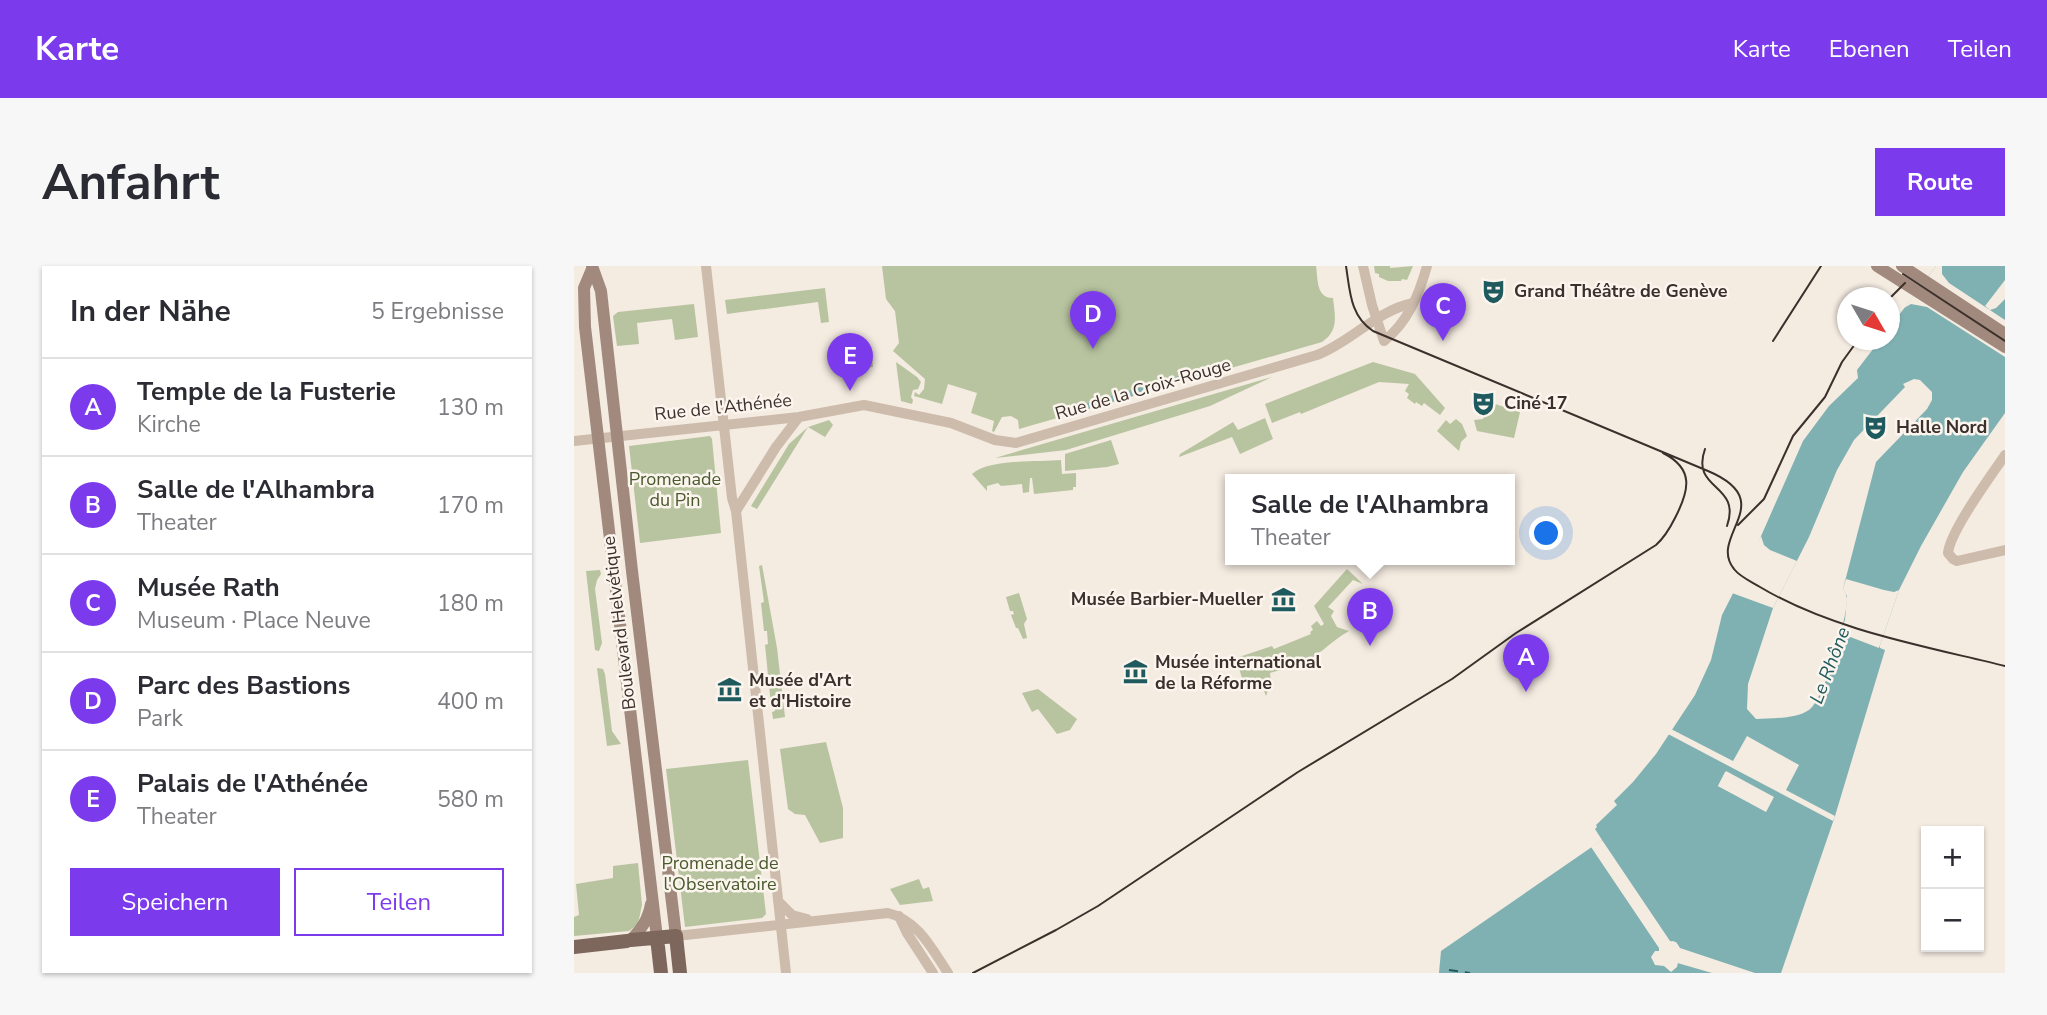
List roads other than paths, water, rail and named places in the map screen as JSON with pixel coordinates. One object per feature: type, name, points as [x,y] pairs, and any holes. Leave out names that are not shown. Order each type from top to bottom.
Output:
[{"type":"main road","points":[[1877,266],[1921,286],[2005,334]]},
{"type":"main road","points":[[1902,266],[1921,286],[2005,347]]},
{"type":"main road","name":"Boulevard Helvétique","points":[[592,268],[583,295],[585,327],[661,973]]},
{"type":"main road","name":"Boulevard Helvétique","points":[[592,268],[601,291],[680,973]]},
{"type":"main road","points":[[629,940],[648,918],[653,897]]},
{"type":"main road","points":[[574,947],[676,936]]},
{"type":"street","points":[[706,266],[732,498],[736,511],[786,973]]},
{"type":"street","points":[[1363,266],[1384,341],[1402,324],[1422,283],[1427,266]]},
{"type":"street","name":"Rue de la Croix-Rouge","points":[[933,418],[995,440],[1024,442],[1329,350],[1376,319],[1413,303]]},
{"type":"street","points":[[574,318],[585,327]]},
{"type":"street","name":"Rue de l'Athénée","points":[[574,441],[799,417],[855,406],[875,406],[933,418]]},
{"type":"street","points":[[736,511],[776,447],[799,417]]},
{"type":"street","points":[[2005,455],[1951,541],[1948,553],[1954,560],[1965,560],[2005,550]]},
{"type":"street","points":[[778,901],[792,915],[810,920]]},
{"type":"street","points":[[676,936],[879,912],[899,916],[916,927],[948,973]]},
{"type":"street","points":[[899,916],[933,973]]},
{"type":"water","points":[[1936,266],[2005,266],[2005,280],[1985,306],[1990,310],[1996,308],[2005,299],[2005,413],[1963,472],[1899,590],[1880,645],[1880,648],[1885,650],[1835,816],[1781,973],[1439,973],[1441,951],[1602,840],[1595,829],[1596,825],[1617,805],[1614,801],[1656,754],[1695,695],[1711,660],[1722,615],[1754,552],[1803,441],[1829,406],[1858,378],[1857,370],[1872,350],[1900,350],[1900,314]],"holes":[[[1914,379],[1920,380],[1932,392],[1932,400],[1927,409],[1876,462],[1843,589],[1847,599],[1843,623],[1822,691],[1815,703],[1804,713],[1784,718],[1756,719],[1747,709],[1748,684],[1773,608],[1809,537],[1837,470],[1854,440],[1905,387],[1903,384]],[[1749,740],[1795,767],[1784,785],[1738,759]],[[1725,772],[1773,797],[1766,811],[1718,786]],[[1673,941],[1679,946],[1680,952],[1677,967],[1671,972],[1664,966],[1655,965],[1651,957],[1655,951]]]},
{"type":"water","points":[[1210,367],[1211,373],[1073,413],[1071,408]]},
{"type":"tram line","points":[[1346,266],[1355,310],[1365,325],[1373,331],[1708,471],[1729,483],[1739,495],[1741,507],[1729,544],[1728,557],[1734,569],[1746,579],[1788,602],[1848,626],[2005,666]]},
{"type":"tram line","points":[[1773,341],[1821,266]]},
{"type":"tram line","points":[[1903,274],[2005,341]]},
{"type":"tram line","points":[[1900,288],[1905,283]]},
{"type":"tram line","points":[[1738,525],[1764,499],[1793,436],[1825,397],[1851,350]]},
{"type":"tram line","points":[[1705,449],[1702,463],[1704,473],[1728,502],[1730,512],[1727,526]]},
{"type":"tram line","points":[[973,973],[1098,906],[1298,772],[1452,679],[1516,633],[1656,545],[1665,536],[1686,490],[1685,473],[1673,459],[1663,453]]},
{"type":"place","name":"Grand Théâtre de Genève","points":[[1494,291]]},
{"type":"place","name":"Musée Rath","points":[[1443,341]]},
{"type":"place","name":"Parc des Bastions","points":[[1093,349]]},
{"type":"place","name":"Palais de l'Athénée","points":[[850,391]]},
{"type":"place","name":"Ciné 17","points":[[1484,403]]},
{"type":"place","name":"Halle Nord","points":[[1876,427]]},
{"type":"place","name":"Musée Barbier-Mueller","points":[[1283,599]]},
{"type":"place","name":"Salle de l'Alhambra","points":[[1370,646]]},
{"type":"place","name":"Musée international de la Réforme","points":[[1135,672]]},
{"type":"place","name":"Musée d'Art et d'Histoire","points":[[729,690]]},
{"type":"place","name":"Temple de la Fusterie","points":[[1526,692]]},
{"type":"park label","name":"Promenade du Pin","points":[[675,489]]},
{"type":"park label","name":"Promenade de l'Observatoire","points":[[720,873]]},
{"type":"water label","name":"Le Rhône","points":[[1829,665]]}]
